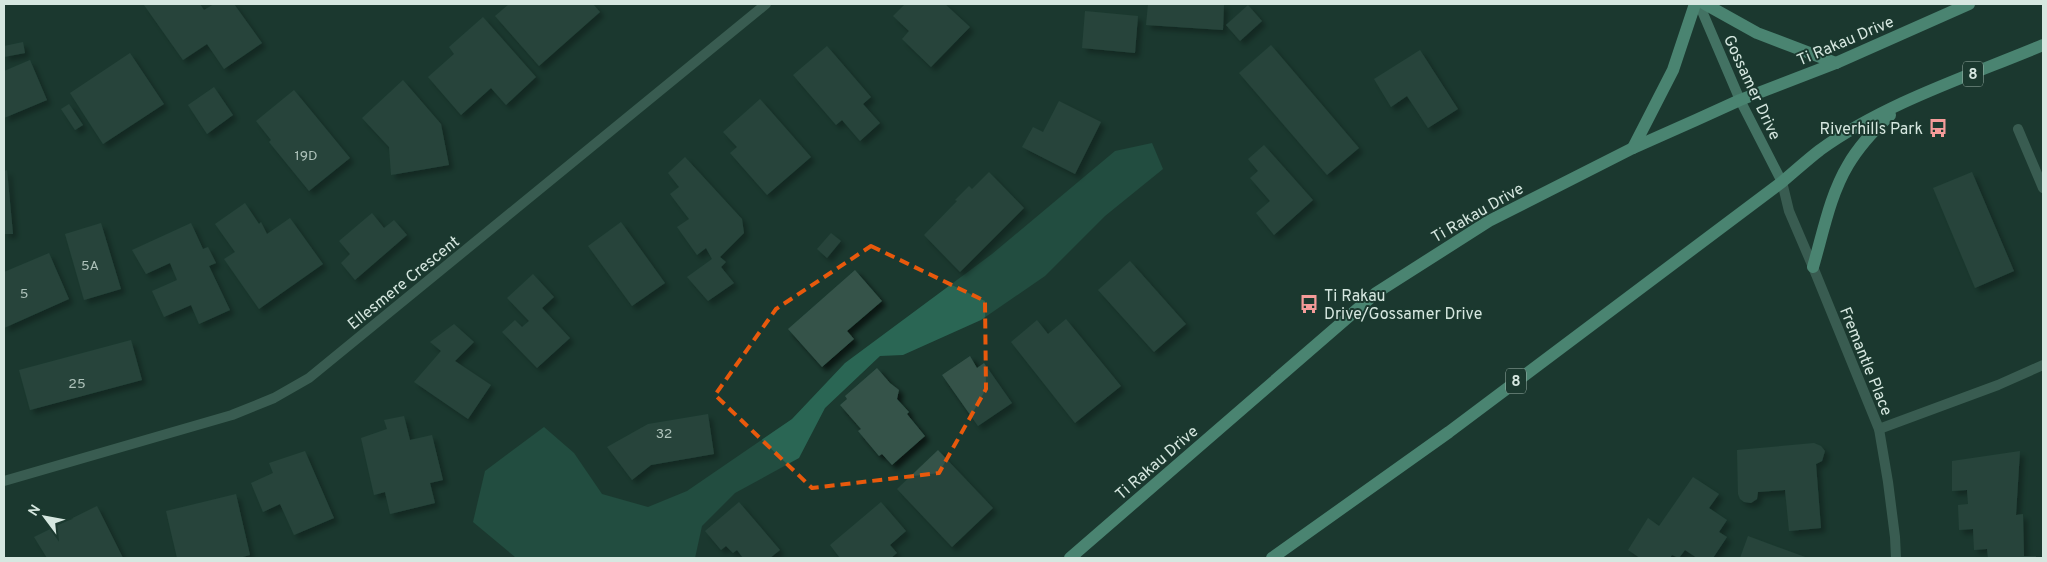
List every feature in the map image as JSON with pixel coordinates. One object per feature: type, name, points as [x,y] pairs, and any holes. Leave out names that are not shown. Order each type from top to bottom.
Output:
[{"type":"main road","name":"Gossamer Drive","points":[[1697,4],[1740,100],[1782,182]]},
{"type":"main road","points":[[1633,148],[1673,70],[1697,4]]},
{"type":"main road","points":[[1705,4],[1757,33],[1836,63]]},
{"type":"main road","name":"Ti Rakau Drive","points":[[1070,558],[1376,293],[1488,221],[1633,148],[1740,100],[1836,63],[1969,4]]},
{"type":"main road","name":"8","points":[[1272,558],[1457,426],[1782,182],[1820,150],[1903,103],[2043,45]]},
{"type":"main road","points":[[1814,267],[1834,198],[1848,165],[1873,132],[1903,103]]},
{"type":"street","name":"Ellesmere Crescent","points":[[4,481],[232,415],[274,398],[309,378],[766,4]]},
{"type":"street","points":[[2018,129],[2043,188]]},
{"type":"street","name":"Fremantle Place","points":[[1782,182],[1788,211],[1814,267],[1879,429],[1892,510],[1896,558]]},
{"type":"street","points":[[1879,429],[1998,385],[2043,366]]},
{"type":"highlighted area","points":[[871,246],[985,301],[986,389],[939,473],[812,488],[715,395],[776,309]]},
{"type":"green space","points":[[1152,143],[1163,169],[1105,216],[1045,276],[981,320],[903,355],[880,356],[825,408],[799,458],[735,493],[702,526],[695,558],[520,558],[515,557],[473,522],[485,471],[544,427],[574,453],[602,494],[648,507],[687,491],[792,419],[845,363],[992,254],[1115,151]]},
{"type":"building","points":[[200,4],[204,10],[214,4],[234,4],[262,43],[224,69],[207,44],[183,60],[144,5]]},
{"type":"building","points":[[509,4],[593,4],[600,12],[539,66],[495,16]]},
{"type":"building","points":[[905,4],[945,4],[970,27],[931,67],[902,39],[909,31],[893,16]]},
{"type":"building","points":[[1148,4],[1224,4],[1223,30],[1146,25]]},
{"type":"building","points":[[1248,5],[1262,21],[1240,41],[1226,25]]},
{"type":"building","points":[[1085,11],[1138,16],[1135,53],[1082,48]]},
{"type":"building","points":[[483,17],[536,77],[506,105],[491,88],[461,115],[428,77],[454,54],[449,47]]},
{"type":"building","points":[[23,42],[25,53],[4,57],[4,46]]},
{"type":"building","points":[[1271,45],[1359,148],[1327,175],[1239,73]]},
{"type":"building","points":[[827,46],[871,97],[863,104],[880,123],[860,141],[842,120],[836,125],[793,75]]},
{"type":"building","points":[[1420,50],[1458,109],[1428,128],[1407,96],[1391,107],[1374,79]]},
{"type":"building","points":[[130,53],[164,104],[103,144],[70,93]]},
{"type":"building","points":[[30,60],[47,100],[4,118],[4,71]]},
{"type":"building","points":[[403,80],[441,124],[449,165],[391,175],[389,147],[362,118]]},
{"type":"building","points":[[214,87],[233,115],[207,134],[188,105]]},
{"type":"building","points":[[294,90],[350,158],[309,191],[269,142],[271,140],[256,121]]},
{"type":"building","points":[[760,99],[811,157],[767,195],[730,153],[737,147],[723,132]]},
{"type":"building","points":[[1059,101],[1101,122],[1075,174],[1022,147],[1033,127],[1043,132]]},
{"type":"building","points":[[69,104],[83,125],[75,130],[61,109]]},
{"type":"building","points":[[1264,145],[1313,200],[1274,235],[1256,213],[1270,201],[1250,178],[1258,171],[1248,159]]},
{"type":"building","points":[[685,157],[742,219],[744,233],[720,257],[726,262],[721,267],[734,283],[708,301],[687,277],[712,259],[706,248],[697,255],[677,227],[689,219],[670,194],[679,187],[668,173]]},
{"type":"building","points":[[7,170],[13,234],[4,234],[4,171]]},
{"type":"building","points":[[989,172],[1024,208],[960,272],[924,235],[969,186],[972,189]]},
{"type":"building","points":[[1972,172],[2014,271],[1975,288],[1933,188]]},
{"type":"building","points":[[245,203],[259,224],[261,222],[267,234],[290,218],[323,264],[259,309],[224,259],[235,252],[215,224]]},
{"type":"building","points":[[372,213],[384,228],[394,220],[407,235],[355,280],[341,263],[350,254],[339,241]]},
{"type":"building","points":[[621,222],[665,283],[632,306],[588,246]]},
{"type":"building","points":[[101,223],[121,289],[84,300],[65,234]]},
{"type":"building","points":[[191,223],[203,249],[208,247],[216,263],[209,266],[230,310],[199,324],[191,305],[164,317],[152,291],[177,280],[170,263],[146,274],[132,250]]},
{"type":"building","points":[[831,233],[841,241],[827,258],[817,249]]},
{"type":"building","points":[[49,253],[69,299],[4,328],[4,272]]},
{"type":"building","points":[[1130,261],[1186,324],[1154,352],[1098,290]]},
{"type":"building","points":[[855,270],[882,301],[847,331],[854,339],[822,367],[788,329]]},
{"type":"building","points":[[533,274],[554,297],[542,308],[570,338],[537,368],[502,332],[515,320],[522,327],[529,321],[507,298]]},
{"type":"building","points":[[1066,319],[1121,386],[1075,423],[1011,342],[1037,320],[1048,334]]},
{"type":"building","points":[[454,324],[474,342],[455,361],[491,385],[468,419],[414,382],[441,351],[430,342]]},
{"type":"building","points":[[131,340],[142,380],[30,410],[19,370]]},
{"type":"building","points":[[970,356],[977,368],[984,363],[1012,403],[978,426],[942,375]]},
{"type":"building","points":[[877,368],[899,390],[897,399],[909,412],[907,414],[925,436],[892,465],[882,454],[879,456],[858,431],[861,429],[840,405],[847,399],[845,396]]},
{"type":"building","points":[[708,414],[714,454],[651,465],[632,480],[607,447],[648,424]]},
{"type":"building","points":[[404,416],[410,440],[432,435],[443,480],[430,483],[435,503],[390,514],[385,492],[374,495],[361,438],[387,429],[384,420]]},
{"type":"building","points":[[1814,443],[1821,446],[1825,451],[1822,461],[1816,464],[1821,528],[1789,531],[1785,490],[1758,492],[1757,499],[1751,503],[1740,499],[1738,494],[1737,450]]},
{"type":"building","points":[[938,450],[993,508],[952,547],[897,489]]},
{"type":"building","points":[[305,451],[334,518],[294,535],[280,504],[263,512],[251,483],[273,473],[269,463]]},
{"type":"building","points":[[2020,451],[2016,515],[2023,514],[2024,556],[2036,556],[2036,558],[1988,558],[1987,549],[1974,550],[1973,529],[1959,530],[1958,505],[1968,504],[1967,490],[1952,491],[1952,461]]},
{"type":"building","points":[[1693,477],[1719,494],[1709,508],[1727,520],[1719,532],[1727,537],[1713,558],[1697,558],[1685,550],[1679,558],[1672,555],[1670,558],[1640,558],[1628,550],[1648,518],[1659,526]]},
{"type":"building","points":[[236,494],[250,555],[239,558],[177,558],[166,511]]},
{"type":"building","points":[[739,502],[780,550],[770,558],[743,558],[737,550],[733,553],[726,546],[721,550],[705,531]]},
{"type":"building","points":[[881,502],[906,531],[890,545],[897,553],[891,558],[840,558],[830,545]]},
{"type":"building","points":[[97,506],[123,558],[47,558],[34,537]]},
{"type":"building","points":[[1748,536],[1805,557],[1740,558]]},
{"type":"place","name":"Riverhills Park","points":[[1938,128]]},
{"type":"place","name":"Ti Rakau Drive/Gossamer Drive","points":[[1309,304]]}]
